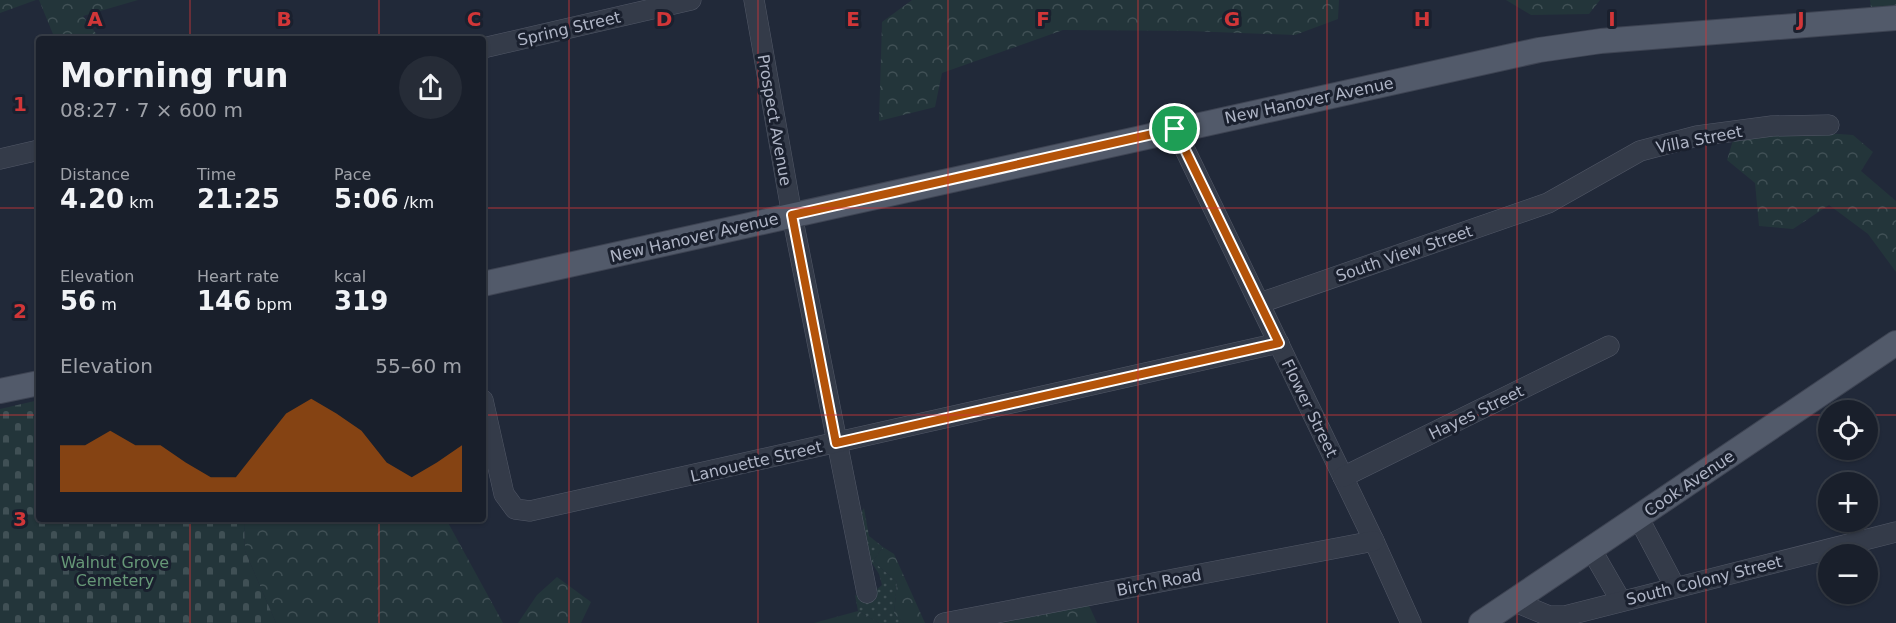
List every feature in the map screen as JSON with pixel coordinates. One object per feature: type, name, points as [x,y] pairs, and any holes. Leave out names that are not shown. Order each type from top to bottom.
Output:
[{"type":"main road","name":"New Hanover Avenue","points":[[486,283],[1175,129],[1569,44],[1896,18]]},
{"type":"main road","name":"Cook Avenue","points":[[1481,623],[1896,343]]},
{"type":"main road","points":[[0,391],[36,383]]},
{"type":"street","name":"Spring Street","points":[[486,47],[691,0]]},
{"type":"street","name":"Prospect Avenue","points":[[754,0],[792,215],[867,593]]},
{"type":"street","name":"Villa Street","points":[[1548,203],[1648,148],[1697,136],[1772,126],[1829,125]]},
{"type":"street","name":"Flower Street","points":[[1175,129],[1374,541],[1411,623]]},
{"type":"street","points":[[0,159],[36,151]]},
{"type":"street","name":"South View Street","points":[[1260,303],[1548,203]]},
{"type":"street","name":"Lanouette Street","points":[[486,413],[504,494],[515,509],[530,511],[1279,343]]},
{"type":"street","name":"Hayes Street","points":[[1343,477],[1609,346]]},
{"type":"street","points":[[1638,517],[1675,587]]},
{"type":"street","name":"South Colony Street","points":[[1514,601],[1556,617],[1896,531]]},
{"type":"street","name":"Birch Road","points":[[944,623],[1374,541]]},
{"type":"street","points":[[1591,549],[1621,601]]},
{"type":"green space","points":[[0,0],[36,0],[0,13]]},
{"type":"green space","points":[[39,0],[138,0],[83,16],[98,36],[54,36]]},
{"type":"green space","points":[[912,0],[1339,0],[1338,19],[1295,35],[1063,30],[942,73],[935,107],[879,121],[882,22]]},
{"type":"green space","points":[[1506,0],[1600,0],[1589,14],[1531,15]]},
{"type":"green space","points":[[1870,0],[1896,0],[1896,6],[1871,8]]},
{"type":"green space","points":[[1798,131],[1853,135],[1873,152],[1861,171],[1896,201],[1896,272],[1868,234],[1829,205],[1793,229],[1759,226],[1755,183],[1727,160],[1734,137]]},
{"type":"green space","name":"Walnut Grove Cemetery","points":[[36,401],[36,522],[244,522],[245,551],[276,623],[0,623],[0,409]]},
{"type":"green space","points":[[864,508],[869,536],[883,547],[873,561],[897,582],[894,614],[904,623],[879,623],[858,611],[855,595],[866,598],[882,585],[879,574],[868,557],[860,514]]},
{"type":"green space","points":[[244,522],[448,522],[503,623],[276,623],[245,551]]},
{"type":"green space","points":[[883,547],[894,554],[925,623],[904,623],[894,614],[897,582],[873,561]]},
{"type":"green space","points":[[557,577],[591,602],[581,623],[518,623],[537,595]]},
{"type":"green space","points":[[1087,601],[1097,623],[1003,623]]},
{"type":"green space","points":[[858,611],[879,623],[814,623]]},
{"type":"route","points":[[1175,129],[1279,343],[836,443],[792,215],[1175,129]]}]
